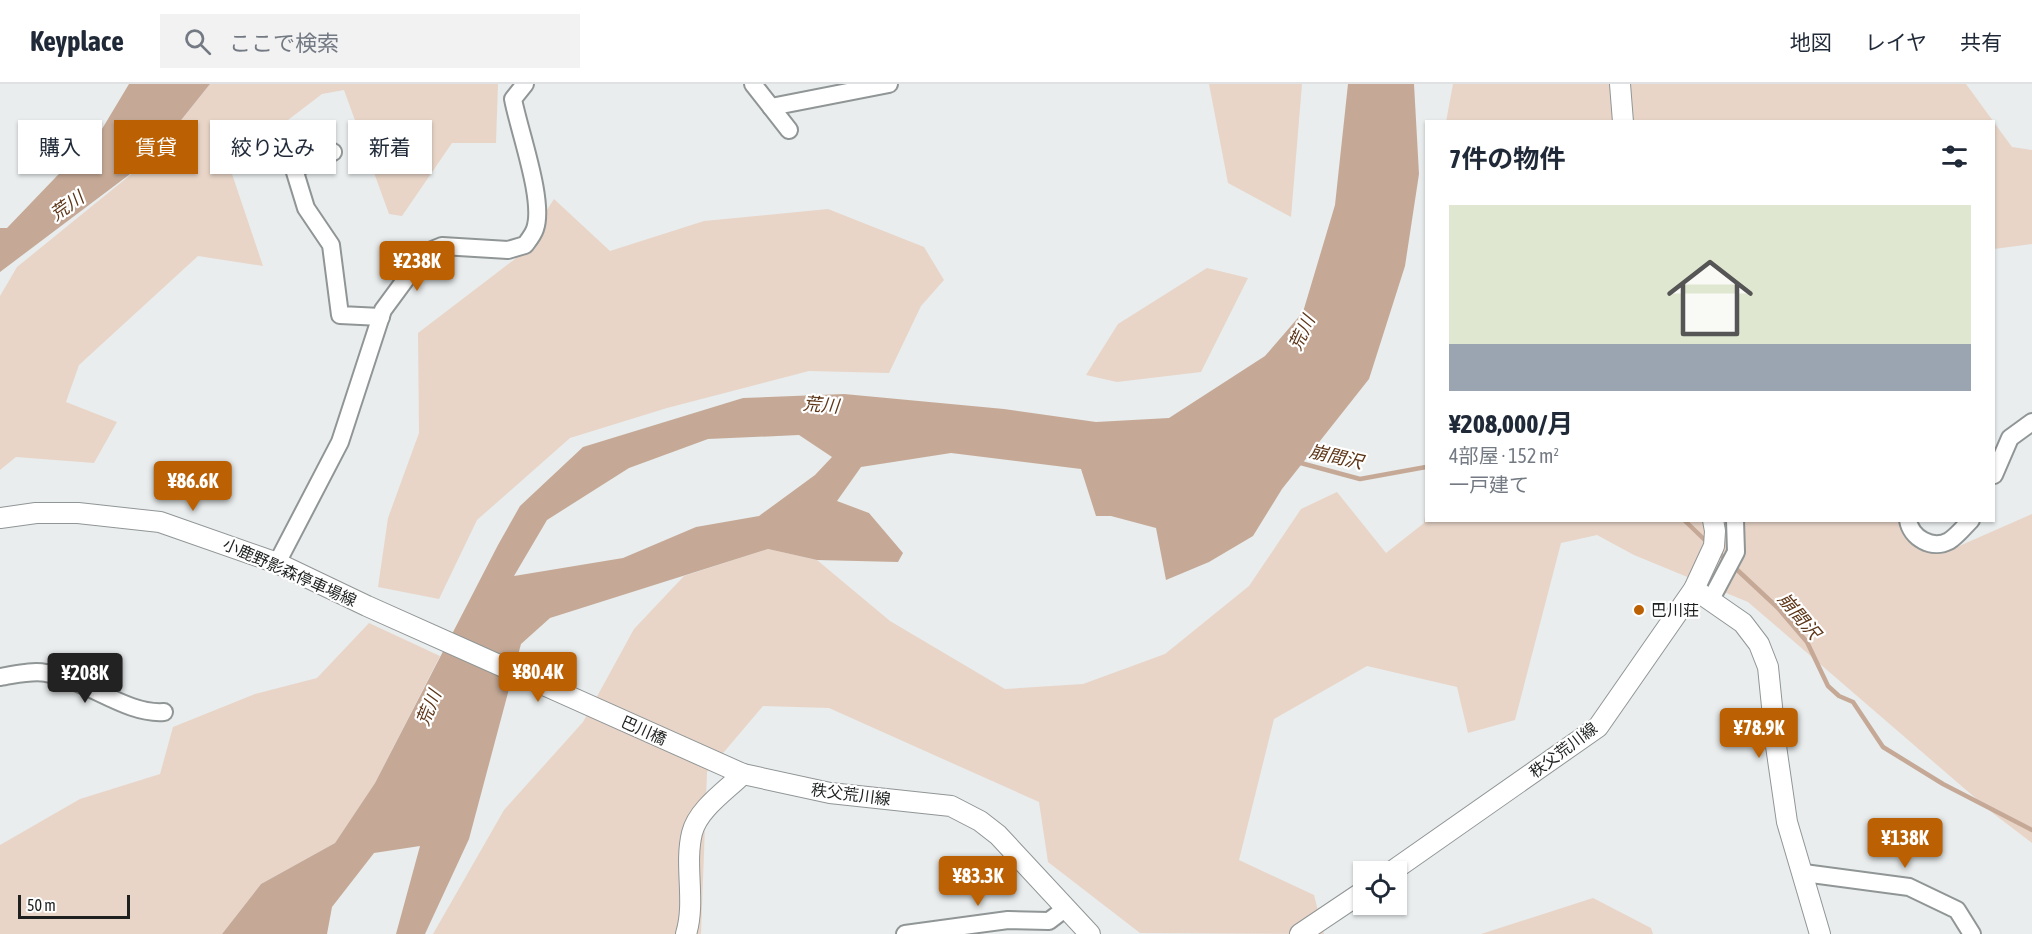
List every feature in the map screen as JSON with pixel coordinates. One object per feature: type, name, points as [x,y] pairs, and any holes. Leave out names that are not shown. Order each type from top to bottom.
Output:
[{"type":"main road","points":[[1620,84],[1623,120]]},
{"type":"main road","name":"小鹿野影森停車場線","points":[[0,518],[36,513],[78,513],[160,522],[277,563],[366,606]]},
{"type":"main road","name":"秩父荒川線","points":[[1407,861],[1598,727],[1694,589],[1714,546],[1713,522]]},
{"type":"main road","points":[[1694,589],[1743,623],[1759,644],[1768,667],[1787,822],[1804,873],[1820,934]]},
{"type":"main road","name":"巴川橋","points":[[366,606],[743,774]]},
{"type":"main road","points":[[686,934],[690,919],[692,832],[706,810],[743,774]]},
{"type":"main road","name":"秩父荒川線","points":[[743,774],[830,793],[951,806],[980,821],[998,835],[1089,934]]},
{"type":"main road","points":[[1300,934],[1353,898]]},
{"type":"street","points":[[277,563],[340,442],[381,317],[425,253],[442,246],[508,250],[525,245],[535,231],[538,214],[513,99],[525,84]]},
{"type":"street","points":[[753,84],[789,130]]},
{"type":"street","points":[[771,107],[889,84]]},
{"type":"street","points":[[296,174],[306,208],[331,245],[340,315],[381,317]]},
{"type":"street","points":[[1995,473],[2010,438],[2032,422]]},
{"type":"street","points":[[1710,601],[1736,552],[1735,522]]},
{"type":"street","points":[[1908,522],[1910,531],[1923,541],[1937,544],[1949,541],[1969,522]]},
{"type":"street","points":[[0,677],[45,672],[74,680],[150,713],[164,712]]},
{"type":"street","points":[[1804,873],[1909,888],[1957,910],[1972,934]]},
{"type":"street","points":[[905,934],[1008,920],[1049,921],[1066,908]]},
{"type":"shaded area","points":[[210,84],[498,84],[496,143],[452,143],[432,172],[432,120],[355,120],[344,90],[322,94],[288,120],[210,120],[210,174],[232,174],[263,266],[198,256],[79,365],[66,402],[117,422],[94,463],[16,457],[0,470],[0,296],[17,267],[132,174],[198,174],[198,120],[181,120]]},
{"type":"shaded area","points":[[1209,84],[1302,84],[1291,217],[1228,183]]},
{"type":"shaded area","points":[[1453,84],[1966,84],[1993,120],[1446,120]]},
{"type":"shaded area","points":[[1995,123],[2012,147],[2032,150],[2032,244],[1995,249]]},
{"type":"shaded area","points":[[374,174],[431,174],[402,216],[389,214]]},
{"type":"shaded area","points":[[554,199],[610,251],[704,221],[828,209],[924,247],[944,280],[921,306],[889,373],[809,371],[667,408],[570,438],[477,520],[439,599],[378,587],[388,518],[419,433],[418,333],[515,259]]},
{"type":"shaded area","points":[[1207,268],[1248,278],[1201,372],[1117,382],[1086,375],[1118,324]]},
{"type":"shaded area","points":[[1337,492],[1386,553],[1424,523],[1425,516],[1425,522],[1909,522],[1941,554],[2032,514],[2032,843],[1994,814],[1748,602],[1634,555],[1597,535],[1561,543],[1515,720],[1468,733],[1457,687],[1367,666],[1274,719],[1239,860],[1314,895],[1324,934],[1140,933],[1048,862],[1039,802],[829,708],[763,706],[707,772],[701,934],[433,934],[504,810],[583,722],[634,629],[684,576],[768,549],[817,560],[890,621],[1005,689],[1083,684],[1165,654],[1249,586],[1301,509]]},
{"type":"shaded area","points":[[369,623],[440,656],[375,783],[335,843],[261,884],[222,934],[0,934],[0,845],[80,799],[160,774],[173,727],[255,694],[317,678]]},
{"type":"shaded area","points":[[1593,898],[1651,928],[1653,934],[1481,934]]},
{"type":"water","name":"荒川","points":[[129,84],[210,84],[181,120],[114,120],[114,174],[130,174],[0,272],[0,228],[7,228],[59,174],[102,174],[102,129]]},
{"type":"water","name":"荒川","points":[[1348,84],[1414,84],[1419,174],[1405,266],[1369,379],[1282,489],[1253,536],[1209,562],[1166,580],[1156,528],[1111,516],[1096,516],[1081,469],[951,453],[861,467],[837,501],[869,513],[903,553],[898,562],[817,560],[768,549],[550,618],[521,644],[469,839],[425,934],[396,934],[420,846],[374,853],[332,907],[327,934],[222,934],[261,884],[335,843],[375,783],[520,506],[583,447],[743,398],[844,394],[1004,409],[1096,422],[1169,418],[1265,356],[1303,312],[1335,205]],"holes":[[[799,435],[832,457],[815,475],[759,516],[696,527],[623,558],[514,576],[547,520],[629,468],[708,439]]]},
{"type":"waterway","name":"崩間沢","points":[[1297,462],[1360,479],[1425,467]]},
{"type":"waterway","name":"崩間沢","points":[[1686,522],[1708,543]]},
{"type":"waterway","name":"崩間沢","points":[[1717,551],[1778,608],[1807,642],[1828,686],[1839,696],[1853,702],[1883,747],[1943,784],[2032,830]]},
{"type":"place","name":"巴川荘","points":[[1639,610]]}]
